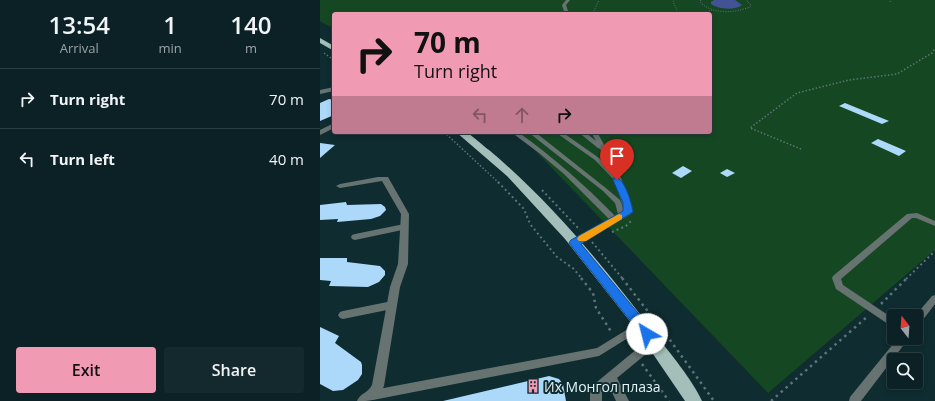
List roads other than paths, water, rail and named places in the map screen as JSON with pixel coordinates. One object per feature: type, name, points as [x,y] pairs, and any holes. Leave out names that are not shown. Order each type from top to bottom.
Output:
[{"type":"main road","points":[[320,40],[332,49]]},
{"type":"main road","points":[[463,134],[518,182],[574,243],[641,325],[690,397]]},
{"type":"street","points":[[566,12],[564,6],[568,0]]},
{"type":"street","points":[[320,92],[332,89]]},
{"type":"street","points":[[320,133],[332,127]]},
{"type":"street","points":[[340,186],[385,179],[405,214],[403,264],[392,305],[378,386],[373,394],[364,401]]},
{"type":"street","points":[[596,401],[596,390],[653,342]]},
{"type":"street","points":[[610,377],[623,401]]},
{"type":"lane","points":[[517,134],[588,191],[614,220]]},
{"type":"lane","points":[[534,134],[605,190],[618,202],[622,215]]},
{"type":"lane","points":[[561,134],[597,159],[617,180]]},
{"type":"lane","points":[[584,134],[602,148]]},
{"type":"lane","points":[[574,243],[628,212],[627,203],[610,160],[595,134]]},
{"type":"lane","points":[[887,319],[840,287],[836,278],[910,216],[917,215],[935,224]]},
{"type":"lane","points":[[355,237],[404,227]]},
{"type":"lane","points":[[923,313],[935,298]]},
{"type":"lane","points":[[343,315],[392,305]]},
{"type":"lane","points":[[373,394],[599,352],[641,325]]},
{"type":"lane","points":[[854,401],[898,345]]},
{"type":"water","points":[[714,0],[735,0],[742,5],[731,9],[722,8],[711,4]]},
{"type":"place","name":"Их Монгол плаза","points":[[533,386]]}]
